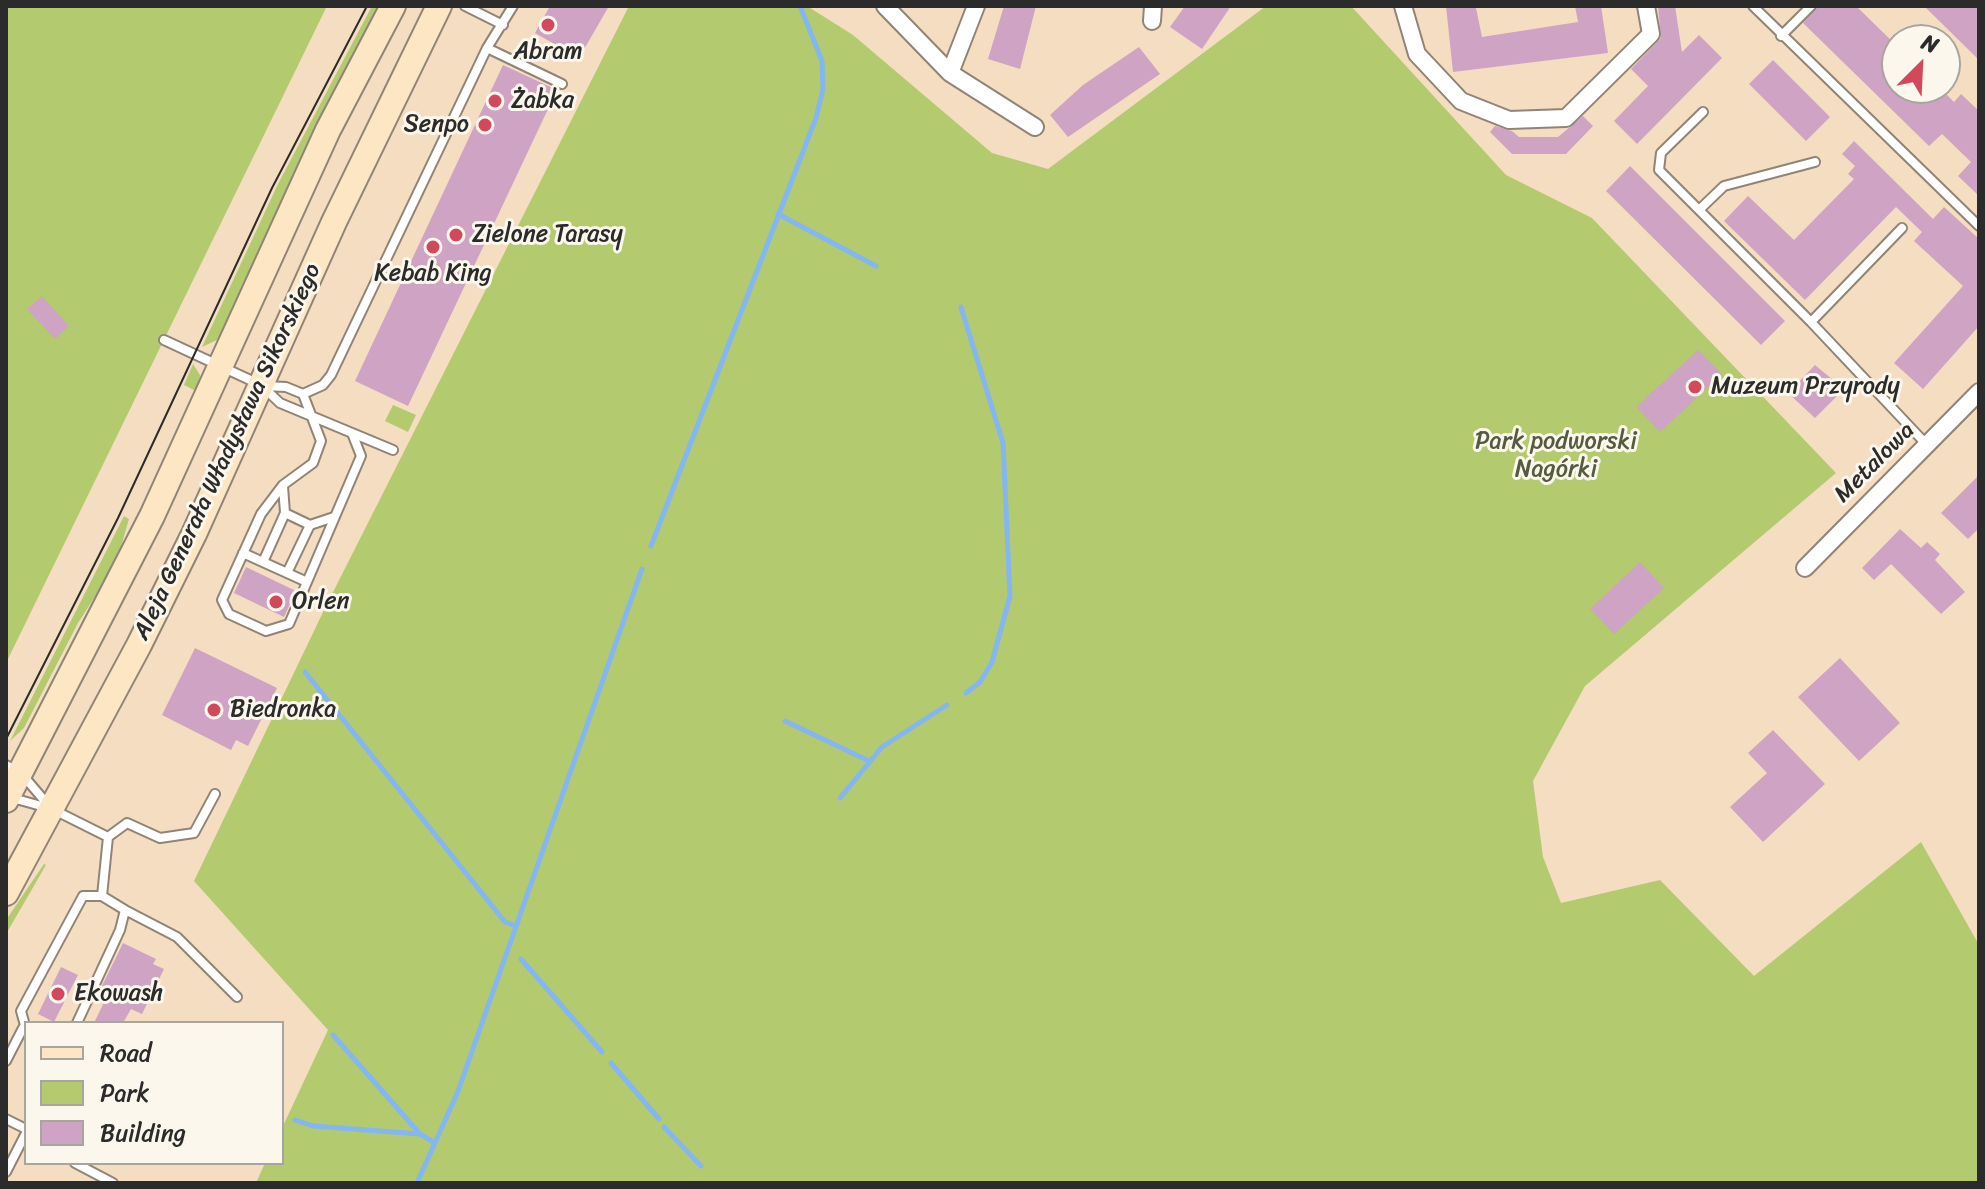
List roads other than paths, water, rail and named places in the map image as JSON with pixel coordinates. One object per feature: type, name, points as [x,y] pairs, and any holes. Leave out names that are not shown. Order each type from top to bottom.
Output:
[{"type":"main road","name":"Aleja Generała Władysława Sikorskiego","points":[[7,798],[13,769],[146,528],[328,130],[393,6]]},
{"type":"main road","name":"Aleja Generała Władysława Sikorskiego","points":[[6,893],[139,645],[375,132],[439,6]]},
{"type":"street","points":[[885,6],[950,73],[1035,127]]},
{"type":"street","points":[[950,73],[976,6]]},
{"type":"street","points":[[1403,6],[1417,54],[1461,101],[1509,120],[1566,118],[1651,34],[1646,6]]},
{"type":"street","name":"Metalowa","points":[[1805,568],[1979,392]]},
{"type":"lane","points":[[465,6],[503,25]]},
{"type":"lane","points":[[261,385],[286,387],[303,394],[323,385],[331,375],[487,48],[513,6]]},
{"type":"lane","points":[[1753,6],[1979,226]]},
{"type":"lane","points":[[1781,36],[1811,6]]},
{"type":"lane","points":[[487,48],[562,84]]},
{"type":"lane","points":[[1703,112],[1661,153],[1659,170],[1811,322],[1927,445]]},
{"type":"lane","points":[[1699,210],[1724,186],[1815,162]]},
{"type":"lane","points":[[1811,322],[1902,228]]},
{"type":"lane","points":[[164,340],[261,385],[280,403],[393,450]]},
{"type":"lane","points":[[303,394],[321,441],[313,463],[283,485],[261,514],[222,600],[229,614],[266,631],[289,624],[361,456],[352,433]]},
{"type":"lane","points":[[263,562],[285,513],[283,485]]},
{"type":"lane","points":[[285,513],[310,525],[334,517]]},
{"type":"lane","points":[[287,573],[310,525]]},
{"type":"lane","points":[[243,553],[307,582]]},
{"type":"lane","points":[[13,769],[52,809]]},
{"type":"lane","points":[[102,896],[108,837],[127,823],[160,838],[194,833],[215,794]]},
{"type":"lane","points":[[7,798],[52,809],[108,837]]},
{"type":"lane","points":[[24,1024],[21,1011],[83,896],[102,896],[177,937],[237,997]]},
{"type":"lane","points":[[78,1021],[120,930],[125,910]]},
{"type":"lane","points":[[6,1061],[24,1031]]},
{"type":"lane","points":[[6,1119],[24,1132]]},
{"type":"lane","points":[[6,1172],[24,1138]]},
{"type":"lane","points":[[79,1165],[113,1183]]},
{"type":"waterway","points":[[651,546],[816,118],[823,89],[822,61],[800,6]]},
{"type":"waterway","points":[[778,214],[876,266]]},
{"type":"waterway","points":[[961,307],[1003,443],[1010,596],[992,662],[980,682],[966,693]]},
{"type":"waterway","points":[[417,1183],[457,1094],[642,569]]},
{"type":"waterway","points":[[305,672],[505,922],[516,926]]},
{"type":"waterway","points":[[840,798],[882,747],[947,705]]},
{"type":"waterway","points":[[785,721],[869,761]]},
{"type":"waterway","points":[[521,959],[602,1052]]},
{"type":"waterway","points":[[333,1035],[420,1134],[435,1143]]},
{"type":"waterway","points":[[611,1063],[659,1119]]},
{"type":"waterway","points":[[295,1120],[313,1126],[420,1134]]},
{"type":"waterway","points":[[664,1127],[701,1166]]},
{"type":"tram line","points":[[6,739],[118,518],[272,188],[367,6]]},
{"type":"place","name":"Abram","points":[[548,25]]},
{"type":"place","name":"Żabka","points":[[495,101]]},
{"type":"place","name":"Senpo","points":[[485,125]]},
{"type":"place","name":"Zielone Tarasy","points":[[456,235]]},
{"type":"place","name":"Kebab King","points":[[433,247]]},
{"type":"place","name":"Muzeum Przyrody","points":[[1695,387]]},
{"type":"place","name":"Orlen","points":[[276,602]]},
{"type":"place","name":"Biedronka","points":[[214,710]]},
{"type":"place","name":"Ekowash","points":[[58,994]]},
{"type":"park label","name":"Park podworski Nagórki","points":[[1556,456]]}]
